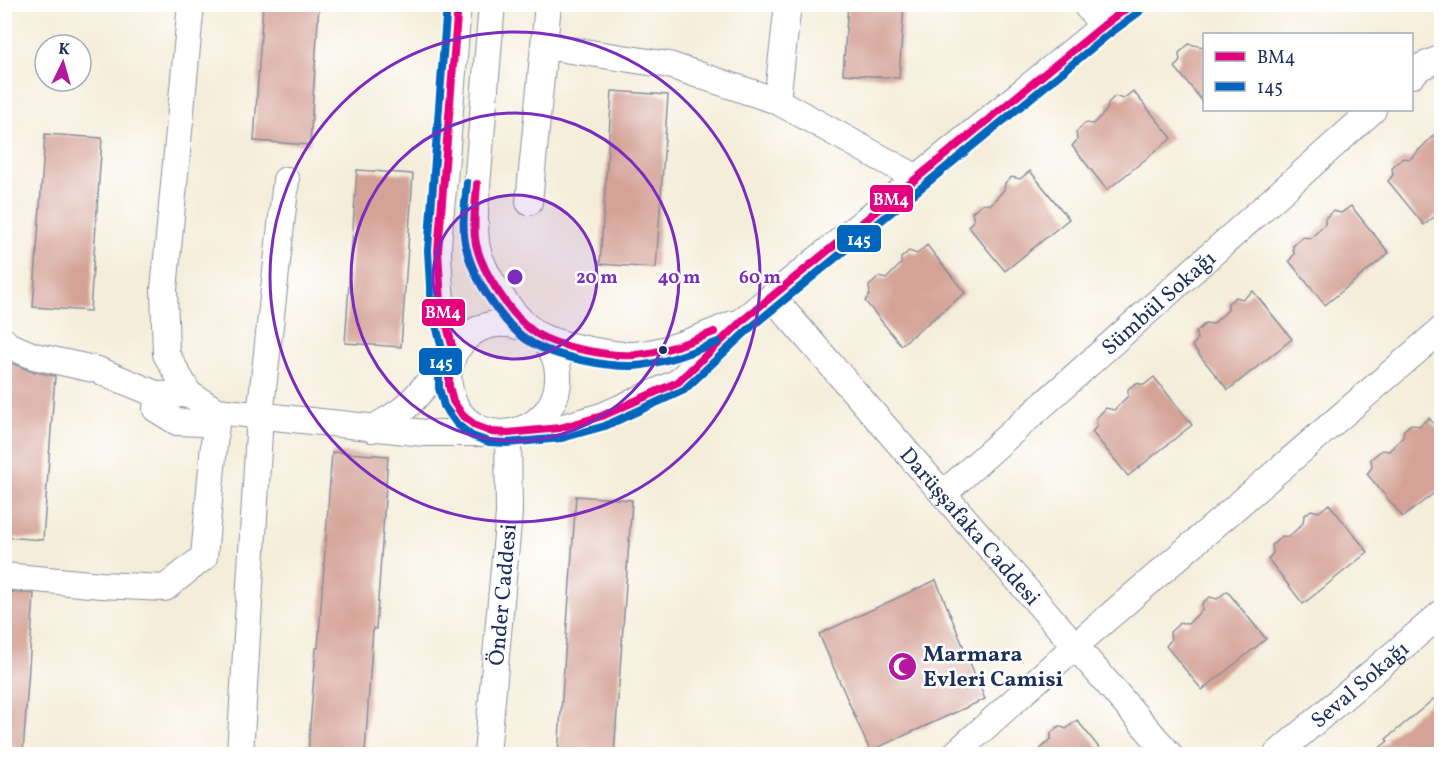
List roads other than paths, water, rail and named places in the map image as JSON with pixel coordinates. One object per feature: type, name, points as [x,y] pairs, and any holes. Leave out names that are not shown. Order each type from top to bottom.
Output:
[{"type":"street","points":[[191,4],[164,290],[166,354],[189,394],[217,411],[426,433],[508,433],[560,428],[602,416],[678,382],[743,320],[1133,4]]},
{"type":"street","points":[[458,4],[438,251],[441,303],[454,353],[449,369],[449,386],[453,402],[463,416],[476,426],[492,432],[508,433],[526,428],[542,417],[554,402],[559,384],[558,365],[550,348],[507,305],[490,278],[476,244],[475,210],[492,4]]},
{"type":"street","points":[[529,202],[548,4]]},
{"type":"street","points":[[777,101],[788,4]]},
{"type":"street","points":[[1085,4],[1103,26]]},
{"type":"street","points":[[544,46],[669,65],[777,101],[917,178]]},
{"type":"street","points":[[1413,74],[1420,67],[1442,58]]},
{"type":"street","name":"Sümbül Sokağı","points":[[943,494],[1372,111]]},
{"type":"street","points":[[240,754],[260,416],[286,180]]},
{"type":"street","name":"Darüşşafaka Caddesi","points":[[771,297],[1168,754]]},
{"type":"street","points":[[372,429],[408,406],[466,338],[482,327],[501,323],[520,325],[537,334],[587,350],[633,355],[680,346],[743,320]]},
{"type":"street","points":[[955,754],[1075,646],[1442,329]]},
{"type":"street","points":[[5,344],[34,356],[98,369],[158,395],[189,394]]},
{"type":"street","points":[[158,395],[156,409],[177,422],[203,423],[217,411]]},
{"type":"street","points":[[4,576],[165,588],[204,557],[217,411]]},
{"type":"street","name":"Önder Caddesi","points":[[487,754],[509,513],[508,433]]},
{"type":"street","name":"Seval Sokağı","points":[[1277,754],[1442,612]]},
{"type":"place","name":"Marmara Evleri Camisi","points":[[902,666]]}]
